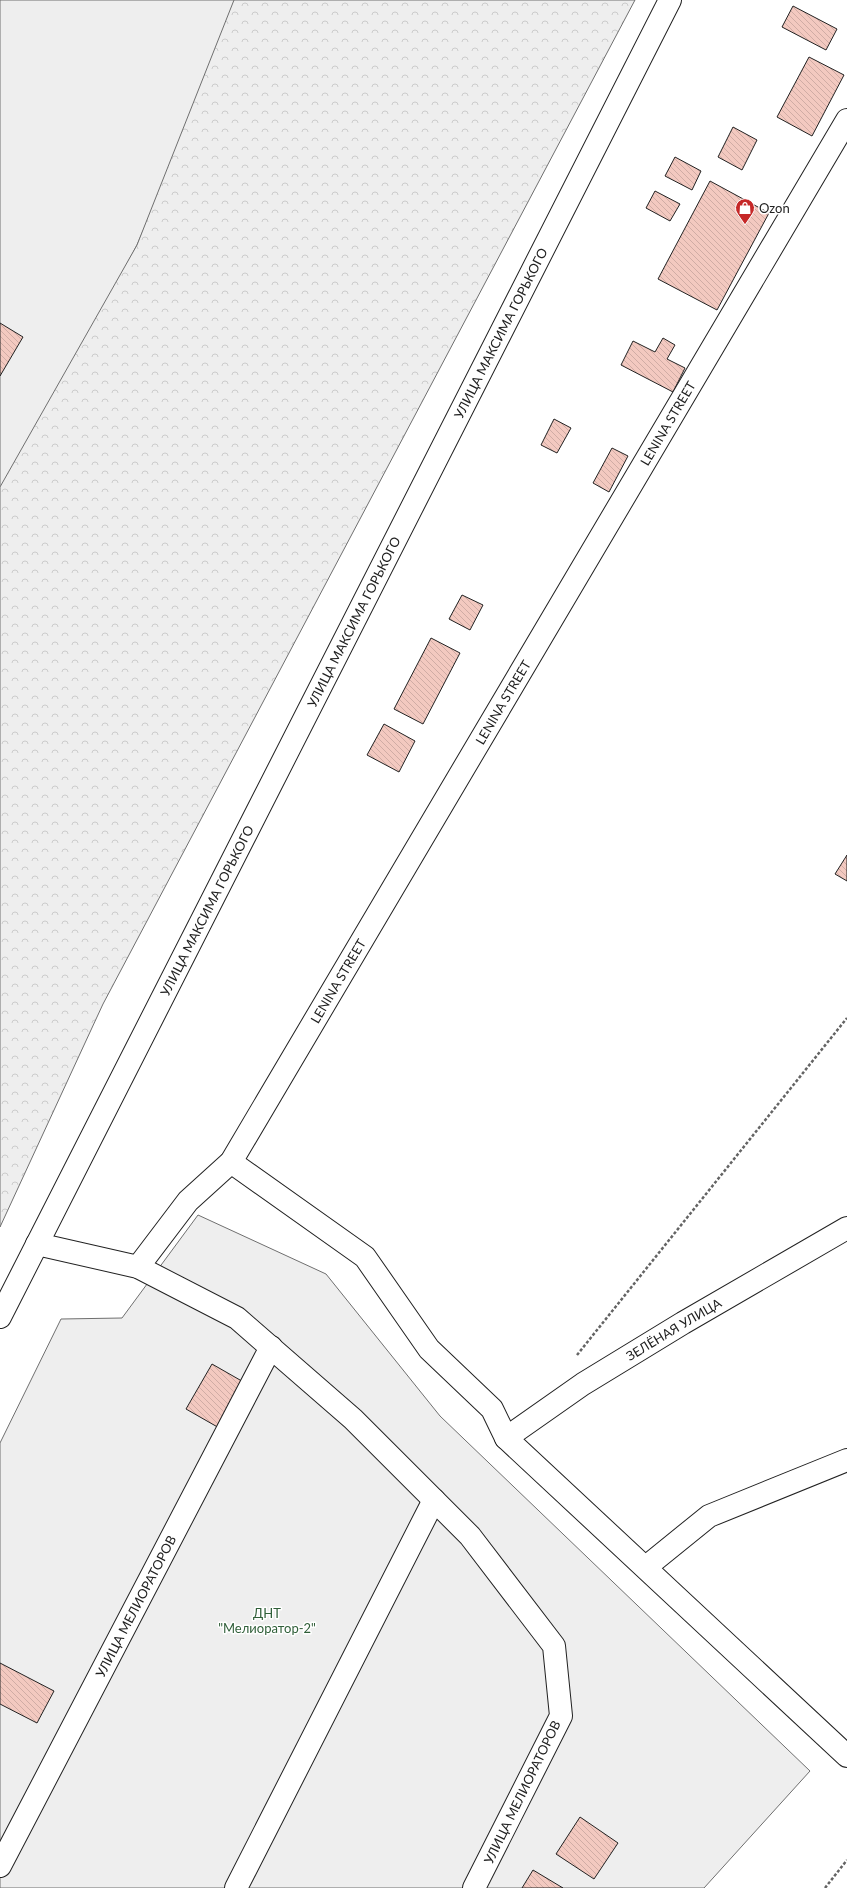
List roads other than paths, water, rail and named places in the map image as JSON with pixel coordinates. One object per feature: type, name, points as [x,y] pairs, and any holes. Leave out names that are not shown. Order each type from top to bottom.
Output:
[{"type":"street","name":"УЛИЦА МАКСИМА ГОРЬКОГО","points":[[0,1317],[670,0]]},
{"type":"street","name":"LENINA STREET","points":[[138,1267],[188,1201],[231,1162],[847,120]]},
{"type":"street","points":[[231,1162],[365,1257],[429,1349],[492,1409],[506,1438],[847,1756]]},
{"type":"street","name":"ЗЕЛЁНАЯ УЛИЦА","points":[[506,1438],[583,1384],[683,1323],[847,1228]]},
{"type":"street","points":[[37,1244],[138,1267],[238,1318],[354,1418],[434,1500],[236,1888]]},
{"type":"street","name":"УЛИЦА МЕЛИОРАТОРОВ","points":[[0,1866],[271,1347]]},
{"type":"street","points":[[646,1567],[709,1516],[847,1460]]},
{"type":"street","name":"УЛИЦА МЕЛИОРАТОРОВ","points":[[434,1500],[470,1536],[554,1646],[560,1716],[474,1888]]},
{"type":"place","name":"Ozon","points":[[745,225]]},
{"type":"park label","name":"ДНТ \"Мелиоратор-2\"","points":[[267,1620]]}]
